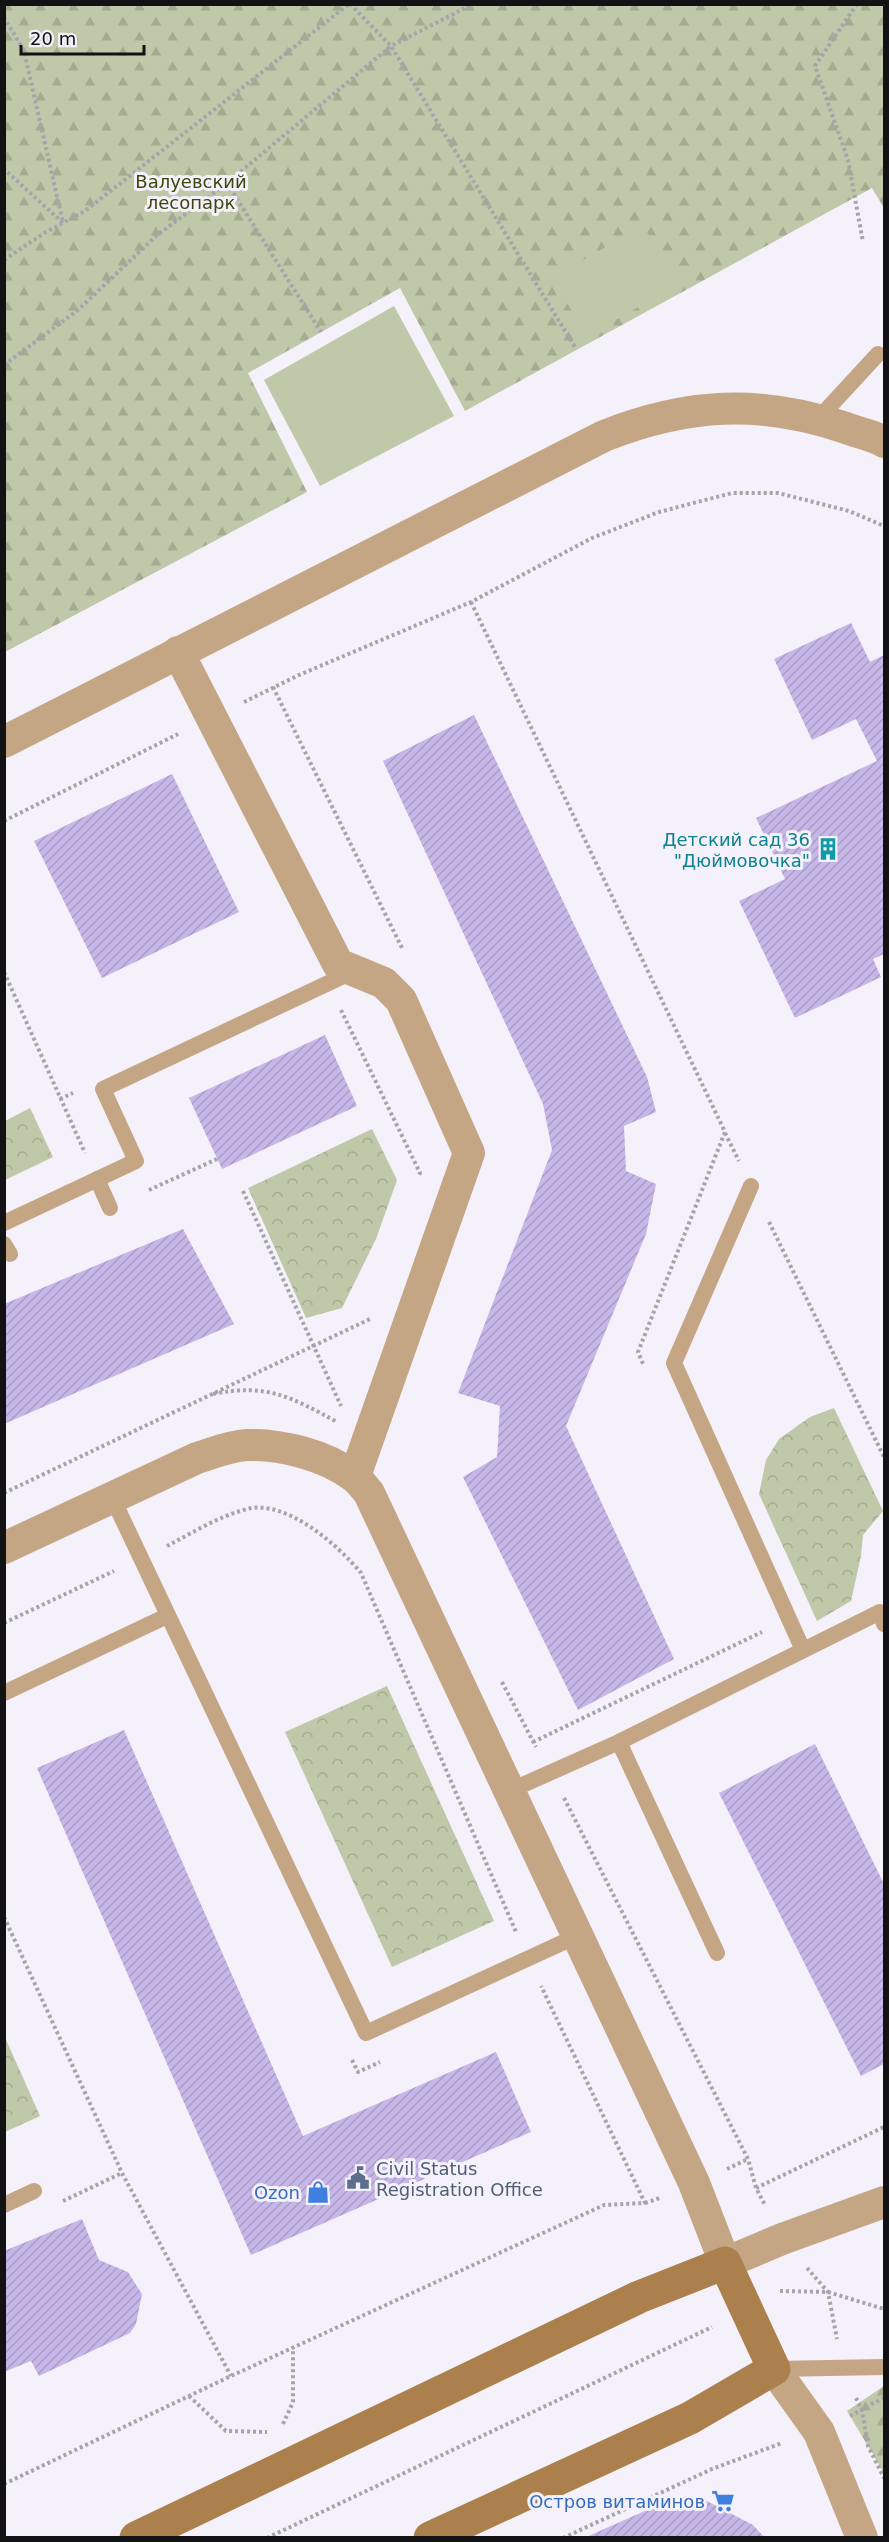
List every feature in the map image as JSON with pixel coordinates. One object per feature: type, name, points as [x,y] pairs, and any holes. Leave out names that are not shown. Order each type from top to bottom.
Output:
[{"type":"street","points":[[4,742],[604,436],[638,423],[710,408],[732,407],[818,419],[885,442]]},
{"type":"street","points":[[178,652],[338,964],[341,977],[384,983],[401,1000],[469,1153],[355,1476]]},
{"type":"street","points":[[4,1548],[197,1458],[230,1447],[246,1445],[283,1448],[331,1463],[355,1476],[369,1493],[694,2183],[725,2263],[774,2369],[819,2432],[862,2538]]},
{"type":"street","points":[[136,2538],[639,2297],[782,2239],[885,2202]]},
{"type":"street","points":[[430,2538],[690,2418],[774,2369]]},
{"type":"lane","points":[[818,419],[878,354]]},
{"type":"lane","points":[[4,1223],[136,1161],[103,1089],[341,977]]},
{"type":"lane","points":[[97,1179],[111,1208]]},
{"type":"lane","points":[[751,1186],[674,1363],[803,1650]]},
{"type":"lane","points":[[112,1497],[366,2033],[577,1936]]},
{"type":"lane","points":[[509,1791],[619,1742],[879,1612],[885,1624]]},
{"type":"lane","points":[[4,1693],[167,1616]]},
{"type":"lane","points":[[619,1742],[717,1953]]},
{"type":"lane","points":[[4,2205],[34,2191]]},
{"type":"lane","points":[[774,2369],[885,2367]]},
{"type":"path","points":[[4,260],[85,211],[350,4],[391,46],[576,349]]},
{"type":"path","points":[[4,365],[78,310],[156,236],[226,183],[391,46],[473,4]]},
{"type":"path","points":[[858,4],[815,66],[848,160],[863,242]]},
{"type":"path","points":[[4,17],[24,51],[63,223]]},
{"type":"path","points":[[4,169],[63,223]]},
{"type":"path","points":[[226,183],[321,332]]},
{"type":"path","points":[[4,821],[300,675],[471,602],[592,538],[659,512],[732,493],[778,493],[849,512],[885,526]]},
{"type":"path","points":[[471,602],[751,1186],[885,1457]]},
{"type":"path","points":[[4,972],[97,1179]]},
{"type":"path","points":[[341,977],[420,1173],[416,1184]]},
{"type":"path","points":[[647,1374],[638,1352],[725,1132]]},
{"type":"path","points":[[243,1191],[312,1345]]},
{"type":"path","points":[[4,1493],[372,1318]]},
{"type":"path","points":[[207,1396],[245,1390],[276,1392],[299,1401],[344,1425]]},
{"type":"path","points":[[4,1623],[235,1513],[257,1508],[291,1515],[344,1553],[360,1573],[528,1958],[645,2204],[604,2205],[293,2347],[4,2484]]},
{"type":"path","points":[[532,1742],[764,1631]]},
{"type":"path","points":[[500,1678],[748,2159],[756,2188],[782,2239],[828,2292],[843,2368],[862,2410],[868,2446],[885,2478]]},
{"type":"path","points":[[4,1917],[122,2173],[231,2376]]},
{"type":"path","points":[[756,2188],[885,2127]]},
{"type":"path","points":[[267,2538],[660,2353],[782,2290],[828,2292],[885,2309]]},
{"type":"path","points":[[279,2433],[293,2402],[293,2347]]},
{"type":"path","points":[[189,2396],[226,2431],[279,2433]]},
{"type":"path","points":[[562,2538],[712,2469],[819,2432],[885,2397]]},
{"type":"path","points":[[279,2433],[294,2464]]},
{"type":"green space","name":"Валуевский лесопарк","points":[[5,5],[884,5],[884,208],[872,188],[465,411],[400,288],[248,373],[307,492],[5,652]]},
{"type":"green space","points":[[643,226],[678,284],[586,337],[553,277]]},
{"type":"green space","points":[[394,306],[454,416],[320,486],[264,380]]},
{"type":"green space","points":[[30,1108],[53,1157],[5,1180],[5,1121]]},
{"type":"green space","points":[[372,1129],[397,1180],[376,1239],[342,1308],[306,1318],[248,1188]]},
{"type":"green space","points":[[834,1408],[883,1511],[863,1535],[851,1601],[817,1621],[759,1494],[766,1460],[779,1439],[810,1417]]},
{"type":"green space","points":[[387,1686],[494,1921],[392,1967],[285,1732]]},
{"type":"green space","points":[[4,2035],[40,2116],[5,2132],[4,2132]]},
{"type":"green space","points":[[884,2386],[884,2473],[847,2411]]},
{"type":"building","name":"Детский сад 36 \"Дюймовочка\"","points":[[851,623],[870,662],[884,655],[884,954],[873,959],[881,977],[795,1018],[739,901],[785,879],[756,818],[877,761],[856,719],[812,740],[774,659]]},
{"type":"building","points":[[474,715],[647,1077],[656,1112],[624,1126],[626,1171],[656,1184],[646,1234],[566,1426],[674,1659],[578,1710],[463,1477],[497,1457],[500,1406],[458,1393],[552,1150],[543,1104],[383,761]]},
{"type":"building","points":[[172,774],[239,912],[102,978],[34,841]]},
{"type":"building","points":[[325,1035],[357,1106],[222,1169],[189,1098]]},
{"type":"building","points":[[183,1229],[234,1324],[4,1424],[4,1304]]},
{"type":"building","points":[[124,1730],[303,2136],[496,2052],[531,2132],[251,2255],[37,1768]]},
{"type":"building","points":[[815,1744],[884,1884],[884,2064],[861,2076],[719,1793]]},
{"type":"building","points":[[82,2219],[99,2260],[128,2272],[142,2294],[136,2324],[130,2333],[39,2376],[31,2361],[4,2372],[4,2251]]},
{"type":"building","points":[[703,2499],[753,2525],[765,2538],[584,2538],[656,2506]]},
{"type":"place","name":"Детский сад 36 \"Дюймовочка\"","points":[[828,849]]},
{"type":"place","name":"Civil Status Registration Office","points":[[358,2178]]},
{"type":"place","name":"Ozon","points":[[318,2192]]},
{"type":"place","name":"Остров витаминов","points":[[723,2501]]}]
